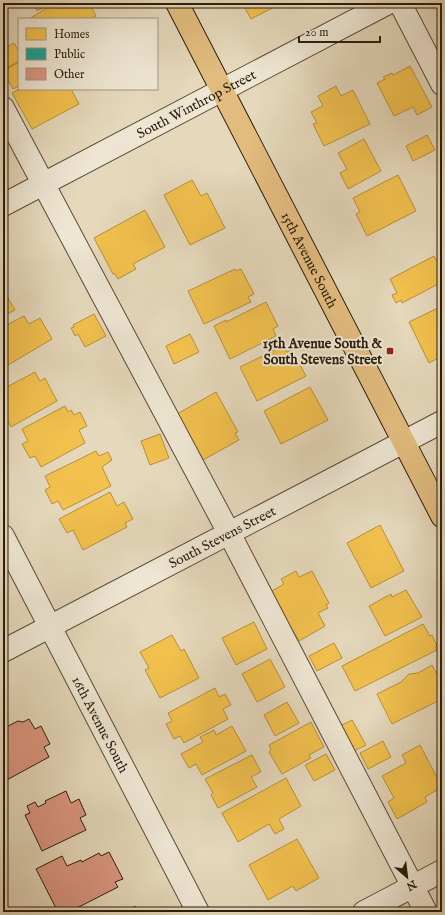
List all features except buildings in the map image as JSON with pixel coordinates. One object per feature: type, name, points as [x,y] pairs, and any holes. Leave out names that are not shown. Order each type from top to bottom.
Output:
[{"type":"main road","name":"15th Avenue South","points":[[177,3],[442,516]]},
{"type":"street","name":"South Winthrop Street","points":[[3,205],[388,3]]},
{"type":"street","points":[[400,3],[442,84]]},
{"type":"street","points":[[3,108],[229,533],[426,912]]},
{"type":"street","name":"South Stevens Street","points":[[3,651],[442,422]]},
{"type":"street","name":"16th Avenue South","points":[[3,536],[198,912]]},
{"type":"street","points":[[364,912],[442,871]]},
{"type":"place","name":"15th Avenue South & South Stevens Street","points":[[390,351]]}]
